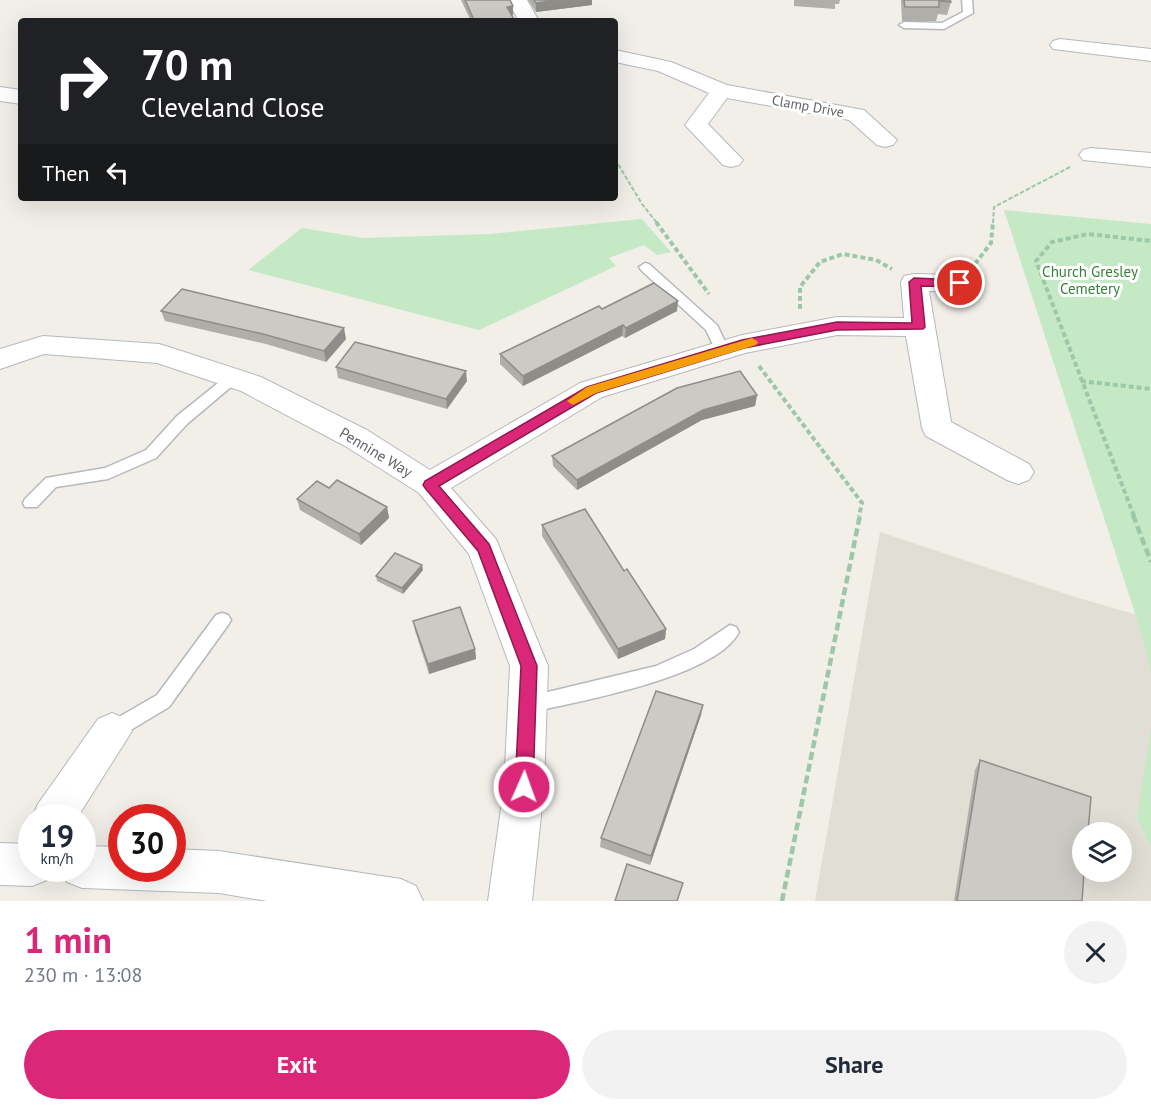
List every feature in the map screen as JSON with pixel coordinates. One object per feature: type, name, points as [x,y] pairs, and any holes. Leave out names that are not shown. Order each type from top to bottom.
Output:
[{"type":"street","points":[[517,0],[527,18]]},
{"type":"street","points":[[1060,45],[1151,55]]},
{"type":"street","name":"Clamp Drive","points":[[618,57],[663,66],[722,91],[856,115],[885,140]]},
{"type":"street","points":[[722,91],[696,125],[731,160]]},
{"type":"street","points":[[0,94],[18,97]]},
{"type":"street","points":[[1091,155],[1151,160]]},
{"type":"street","points":[[960,283],[914,282],[919,327],[937,428],[1018,472]]},
{"type":"street","points":[[430,485],[591,390],[732,347],[837,326],[919,327]]},
{"type":"street","name":"Pennine Way","points":[[0,359],[43,345],[159,354],[251,384],[356,438],[430,485],[484,548],[529,666],[524,787],[510,901]]},
{"type":"street","points":[[62,804],[112,731]]},
{"type":"street","points":[[186,871],[219,872],[401,901]]},
{"type":"lane","points":[[904,25],[947,26],[968,14],[967,0]]},
{"type":"lane","points":[[645,267],[732,347]]},
{"type":"lane","points":[[31,503],[51,482],[108,472],[152,454],[182,420],[232,378]]},
{"type":"lane","points":[[112,731],[164,701],[222,621]]},
{"type":"lane","points":[[527,705],[630,681],[671,667],[697,657],[730,632]]},
{"type":"path","points":[[960,283],[991,243],[994,207],[1091,155]]},
{"type":"path","points":[[618,164],[642,204],[684,257],[710,296]]},
{"type":"path","points":[[1151,241],[1088,234],[1052,242],[1036,261],[1151,562]]},
{"type":"path","points":[[811,331],[800,309],[800,287],[820,262],[843,254],[876,260],[914,282]]},
{"type":"path","points":[[732,347],[862,503],[782,901]]},
{"type":"path","points":[[1081,381],[1151,389]]},
{"type":"shaded area","points":[[880,532],[1075,597],[1151,619],[1151,901],[815,901]]},
{"type":"green space","name":"Church Gresley Cemetery","points":[[1004,210],[1151,224],[1151,673],[1144,641]]},
{"type":"green space","points":[[642,219],[671,252],[657,255],[644,245],[609,258],[616,266],[479,330],[248,270],[302,228],[363,238],[490,234]]},
{"type":"green space","points":[[1151,729],[1151,847],[1137,817]]},
{"type":"building","points":[[465,0],[510,0],[513,6],[507,7],[513,18],[473,18]]},
{"type":"building","points":[[534,0],[557,0],[536,3]]},
{"type":"building","points":[[904,0],[950,0],[951,2],[939,1],[939,7],[905,7]]},
{"type":"building","points":[[654,283],[678,301],[626,328],[623,325],[523,376],[500,354],[599,306],[602,309]]},
{"type":"building","points":[[182,289],[344,328],[324,351],[263,334],[161,311]]},
{"type":"building","points":[[355,342],[466,371],[446,399],[336,367]]},
{"type":"building","points":[[740,371],[757,395],[703,410],[577,480],[552,456],[677,388]]},
{"type":"building","points":[[337,480],[387,507],[359,534],[297,499],[317,481],[329,488]]},
{"type":"building","points":[[585,509],[624,571],[627,569],[666,629],[618,649],[542,525]]},
{"type":"building","points":[[395,553],[422,565],[402,588],[376,576]]},
{"type":"building","points":[[460,607],[475,649],[428,664],[413,621]]},
{"type":"building","points":[[656,691],[703,705],[651,856],[601,838]]},
{"type":"building","points":[[980,760],[1091,797],[1089,822],[1072,822],[1072,882],[1083,882],[1082,901],[957,901]]},
{"type":"building","points":[[627,864],[683,883],[677,901],[615,901]]},
{"type":"slow traffic","points":[[573,401],[591,390],[752,342]]},
{"type":"route","points":[[524,787],[529,666],[484,548],[430,485],[591,390],[742,344],[837,326],[919,327],[914,282],[960,283]]}]
